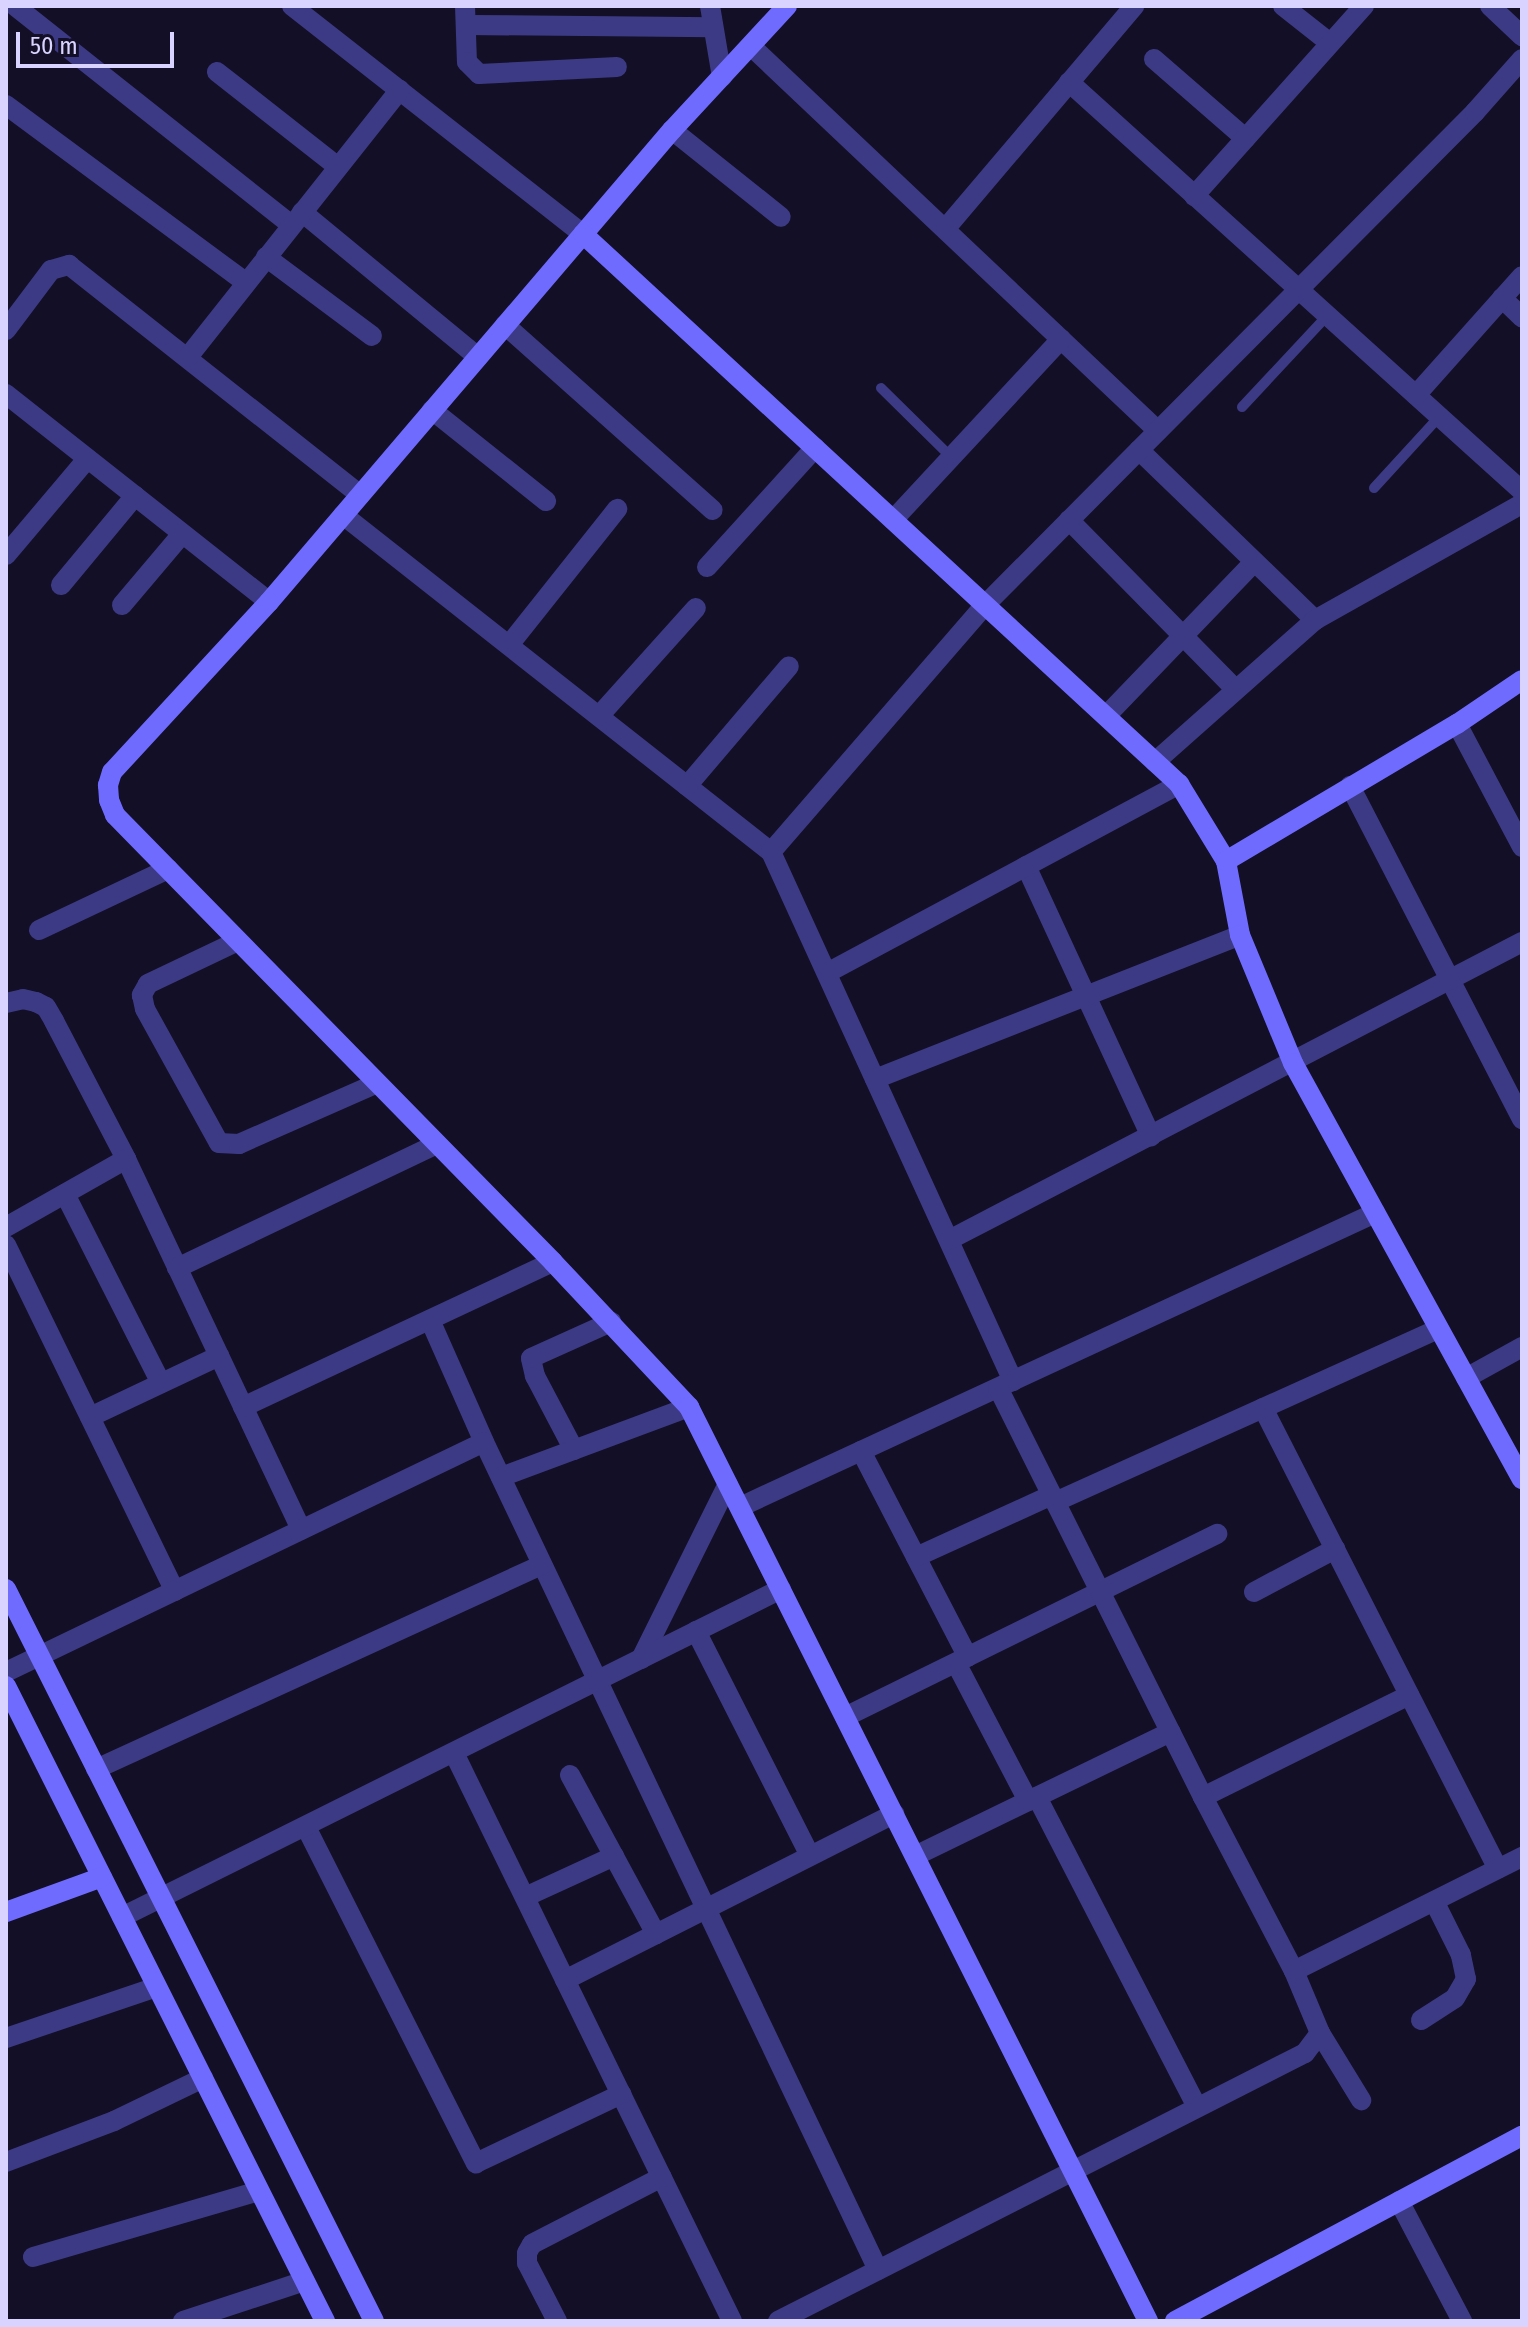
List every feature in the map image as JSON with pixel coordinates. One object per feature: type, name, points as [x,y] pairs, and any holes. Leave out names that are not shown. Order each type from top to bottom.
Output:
[{"type":"street","points":[[15,6],[478,357]]},
{"type":"street","points":[[292,6],[583,234],[1179,784],[1226,861],[1240,935],[1293,1063],[1522,1479]]},
{"type":"street","points":[[787,6],[672,130],[269,602],[112,772],[108,785],[115,815],[553,1262],[689,1407],[1148,2321]]},
{"type":"street","points":[[946,228],[1134,6]]},
{"type":"street","points":[[1283,6],[1330,43]]},
{"type":"street","points":[[1194,196],[1364,6]]},
{"type":"street","points":[[1490,6],[1522,36]]},
{"type":"street","points":[[617,67],[479,74],[467,62],[466,16],[712,16],[722,77]]},
{"type":"street","points":[[751,46],[1158,431]]},
{"type":"street","points":[[1154,59],[1245,138]]},
{"type":"street","points":[[771,852],[985,605],[1475,112],[1522,59]]},
{"type":"street","points":[[217,72],[338,167]]},
{"type":"street","points":[[1069,82],[1522,491]]},
{"type":"street","points":[[188,357],[400,90]]},
{"type":"street","points":[[6,105],[245,282]]},
{"type":"street","points":[[672,130],[781,217]]},
{"type":"street","points":[[266,257],[372,336]]},
{"type":"street","points":[[6,330],[51,270],[69,265],[360,495]]},
{"type":"street","points":[[1416,395],[1522,276]]},
{"type":"street","points":[[1502,298],[1522,317]]},
{"type":"street","points":[[505,325],[713,510]]},
{"type":"street","points":[[893,520],[1061,339]]},
{"type":"street","points":[[6,394],[269,602]]},
{"type":"street","points":[[432,410],[546,501]]},
{"type":"street","points":[[707,567],[815,448]]},
{"type":"street","points":[[1139,450],[1315,620]]},
{"type":"street","points":[[6,555],[87,459]]},
{"type":"street","points":[[61,585],[135,496]]},
{"type":"street","points":[[1155,762],[1234,688],[1315,620],[1522,504]]},
{"type":"street","points":[[509,645],[617,509]]},
{"type":"street","points":[[343,515],[771,852],[949,1240],[1053,1498],[1317,2017],[1320,2033],[1361,2100]]},
{"type":"street","points":[[1069,520],[1234,688]]},
{"type":"street","points":[[122,605],[182,534]]},
{"type":"street","points":[[1106,716],[1254,562]]},
{"type":"street","points":[[599,716],[696,608]]},
{"type":"street","points":[[687,786],[789,666]]},
{"type":"street","points":[[1226,861],[1457,724],[1522,680]]},
{"type":"street","points":[[1457,724],[1522,847]]},
{"type":"street","points":[[827,973],[1179,784]]},
{"type":"street","points":[[1350,786],[1522,1119]]},
{"type":"street","points":[[1026,866],[1151,1136]]},
{"type":"street","points":[[39,930],[168,869]]},
{"type":"street","points":[[875,1079],[1240,935]]},
{"type":"street","points":[[238,941],[148,984],[142,995],[145,1009],[219,1143],[229,1147],[239,1144],[377,1083]]},
{"type":"street","points":[[949,1240],[1522,942]]},
{"type":"street","points":[[6,1003],[23,999],[46,1007],[126,1159],[301,1530]]},
{"type":"street","points":[[177,1268],[437,1144]]},
{"type":"street","points":[[6,1227],[126,1159]]},
{"type":"street","points":[[65,1194],[161,1383]]},
{"type":"street","points":[[740,1507],[1375,1213]]},
{"type":"street","points":[[6,1245],[11,1268],[90,1417],[175,1591]]},
{"type":"street","points":[[243,1407],[553,1262]]},
{"type":"street","points":[[430,1320],[542,1565],[878,2270]]},
{"type":"street","points":[[574,1450],[535,1376],[531,1358],[611,1322]]},
{"type":"street","points":[[916,1557],[1439,1329]]},
{"type":"street","points":[[1466,1378],[1522,1347]]},
{"type":"street","points":[[90,1417],[219,1356]]},
{"type":"street","points":[[501,1477],[689,1407]]},
{"type":"street","points":[[1263,1408],[1498,1869]]},
{"type":"street","points":[[6,1672],[484,1442]]},
{"type":"street","points":[[861,1451],[1033,1799],[1197,2107]]},
{"type":"street","points":[[641,1659],[728,1484]]},
{"type":"street","points":[[845,1717],[1101,1594],[1217,1534]]},
{"type":"street","points":[[1254,1592],[1335,1549]]},
{"type":"street","points":[[96,1769],[542,1565]]},
{"type":"street","points":[[6,1589],[374,2321]]},
{"type":"street","points":[[122,1917],[781,1589]]},
{"type":"street","points":[[696,1631],[810,1856]]},
{"type":"street","points":[[6,1686],[325,2321]]},
{"type":"street","points":[[1203,1797],[1409,1695]]},
{"type":"street","points":[[915,1856],[1170,1732]]},
{"type":"street","points":[[454,1753],[732,2321]]},
{"type":"street","points":[[570,1775],[656,1934]]},
{"type":"street","points":[[565,1980],[894,1814]]},
{"type":"street","points":[[306,1827],[476,2163],[621,2094]]},
{"type":"street","points":[[525,1897],[614,1856]]},
{"type":"street","points":[[1294,1971],[1522,1857]]},
{"type":"street","points":[[6,1912],[102,1877]]},
{"type":"street","points":[[1421,2020],[1455,1998],[1466,1979],[1461,1955],[1434,1901]]},
{"type":"street","points":[[6,2038],[157,1987]]},
{"type":"street","points":[[778,2321],[1305,2053],[1320,2033]]},
{"type":"street","points":[[6,2162],[114,2121],[203,2078]]},
{"type":"street","points":[[1175,2321],[1522,2136]]},
{"type":"street","points":[[557,2321],[527,2263],[532,2244],[662,2177]]},
{"type":"street","points":[[33,2257],[259,2191]]},
{"type":"street","points":[[1399,2201],[1462,2321]]},
{"type":"street","points":[[183,2321],[305,2281]]},
{"type":"lane","points":[[1242,407],[1327,316]]},
{"type":"lane","points":[[881,388],[951,457]]},
{"type":"lane","points":[[1374,488],[1439,417]]}]
